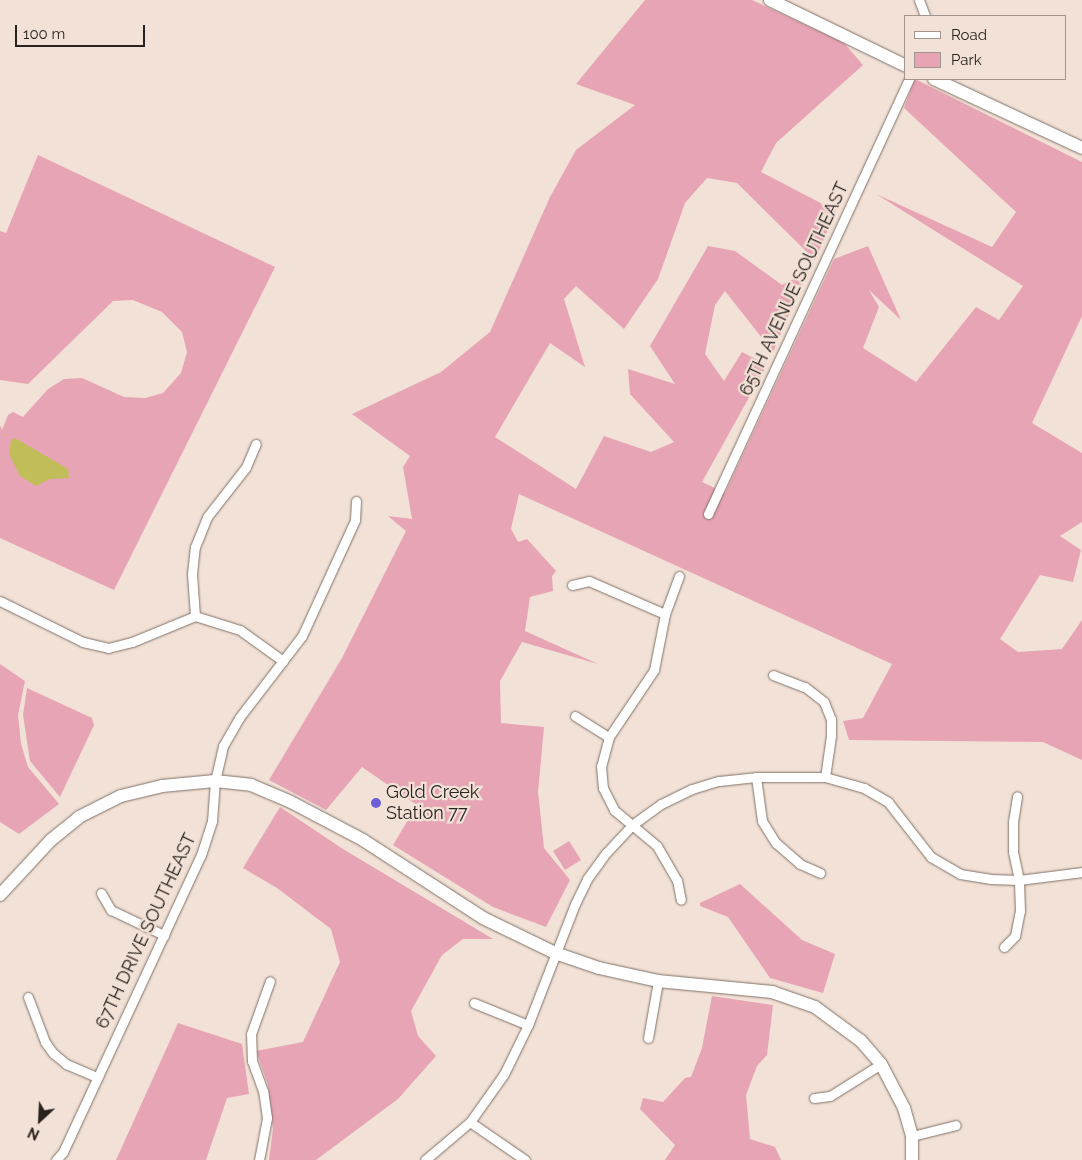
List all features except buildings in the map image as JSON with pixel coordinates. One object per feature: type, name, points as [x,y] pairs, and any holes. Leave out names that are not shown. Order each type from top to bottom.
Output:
[{"type":"street","points":[[770,0],[904,65]]},
{"type":"street","points":[[919,0],[925,15]]},
{"type":"street","name":"65TH AVENUE SOUTHEAST","points":[[708,514],[909,80]]},
{"type":"street","points":[[936,80],[1082,148]]},
{"type":"street","points":[[195,616],[192,574],[195,547],[206,517],[246,467],[256,444]]},
{"type":"street","name":"67TH DRIVE SOUTHEAST","points":[[56,1160],[63,1152],[96,1077],[201,855],[212,820],[215,781],[223,746],[230,731],[302,636],[355,520],[356,500]]},
{"type":"street","points":[[679,576],[665,614],[654,670],[609,737],[601,766],[603,788],[614,810],[657,846],[677,880],[681,900]]},
{"type":"street","points":[[572,585],[589,581],[665,614]]},
{"type":"street","points":[[0,601],[83,642],[108,648],[132,642],[195,616],[240,630],[283,661]]},
{"type":"street","points":[[773,675],[805,687],[824,702],[831,720],[831,736],[825,777]]},
{"type":"street","points":[[575,716],[609,737]]},
{"type":"street","points":[[756,777],[762,821],[776,843],[800,864],[820,873]]},
{"type":"street","points":[[425,1160],[470,1122],[504,1074],[528,1025],[555,953],[587,879],[632,825],[661,804],[692,790],[719,781],[756,777],[825,777],[864,788],[888,802],[931,857],[960,874],[1019,880],[1082,872]]},
{"type":"street","points":[[1,892],[39,850],[79,817],[121,796],[162,786],[215,781],[250,785],[291,802],[363,840],[483,918],[555,953],[599,968],[658,981],[748,988],[795,999],[833,1018],[860,1041],[881,1064],[904,1108],[912,1136],[912,1160]]},
{"type":"street","points":[[1004,947],[1015,936],[1020,910],[1019,880],[1013,852],[1013,822],[1018,796]]},
{"type":"street","points":[[101,893],[111,910],[164,935]]},
{"type":"street","points":[[258,1160],[267,1118],[263,1091],[252,1061],[251,1034],[270,980]]},
{"type":"street","points":[[648,1038],[658,981]]},
{"type":"street","points":[[28,997],[45,1042],[53,1053],[66,1064],[96,1077]]},
{"type":"street","points":[[474,1003],[528,1025]]},
{"type":"street","points":[[814,1098],[830,1096],[881,1064]]},
{"type":"street","points":[[470,1122],[525,1160]]},
{"type":"street","points":[[912,1136],[956,1125]]},
{"type":"green space","points":[[645,0],[752,0],[844,43],[863,65],[776,143],[761,172],[836,211],[815,260],[737,183],[707,178],[685,203],[658,279],[624,329],[576,286],[564,299],[585,367],[550,343],[495,437],[576,489],[604,436],[651,452],[674,442],[630,394],[628,369],[675,384],[650,346],[708,246],[735,251],[782,285],[807,272],[773,352],[725,291],[715,305],[705,354],[724,381],[742,352],[767,365],[702,482],[725,493],[834,259],[868,246],[901,320],[869,290],[879,307],[863,348],[916,382],[976,307],[999,320],[1023,286],[876,194],[992,247],[1016,212],[904,108],[915,80],[1082,162],[1082,316],[1032,423],[1082,453],[1082,522],[1060,536],[1081,550],[1073,582],[1040,575],[1000,639],[1018,652],[1062,649],[1082,620],[1082,760],[1043,742],[849,740],[843,721],[863,718],[892,664],[519,494],[511,529],[518,542],[527,539],[556,571],[552,576],[553,591],[530,597],[525,631],[598,664],[522,642],[500,681],[501,723],[544,727],[538,792],[544,848],[570,880],[546,927],[493,907],[393,845],[417,805],[362,767],[326,810],[269,780],[342,658],[406,531],[388,516],[412,519],[403,467],[410,456],[352,414],[441,372],[490,332],[550,197],[576,150],[635,105],[576,84]]},
{"type":"green space","points":[[38,155],[275,267],[114,590],[0,538],[0,425],[2,430],[8,415],[13,412],[23,417],[48,389],[64,379],[82,378],[124,397],[145,398],[163,393],[181,373],[187,352],[182,332],[162,312],[133,300],[113,301],[28,384],[0,380],[0,231],[6,233]]},
{"type":"green space","points":[[0,664],[25,681],[18,715],[21,744],[28,767],[59,804],[19,834],[0,822]]},
{"type":"green space","points":[[27,688],[92,718],[94,725],[60,797],[30,761],[23,715]]},
{"type":"green space","points":[[280,807],[343,849],[493,939],[463,939],[442,955],[411,1011],[418,1036],[436,1056],[398,1099],[316,1160],[269,1160],[273,1129],[268,1085],[256,1051],[303,1042],[340,962],[331,929],[277,888],[243,868]]},
{"type":"green space","points":[[569,841],[581,860],[565,870],[553,851]]},
{"type":"green space","points":[[740,884],[802,940],[835,954],[823,993],[770,978],[728,917],[700,906],[700,903]]},
{"type":"green space","points":[[712,996],[773,1005],[767,1055],[757,1066],[746,1095],[750,1139],[775,1147],[781,1160],[665,1160],[675,1145],[640,1109],[643,1098],[663,1102],[685,1078],[691,1077],[702,1048]]},
{"type":"green space","points":[[178,1023],[242,1044],[249,1094],[227,1098],[206,1160],[116,1160]]},
{"type":"shaded area","points":[[15,438],[68,469],[69,478],[50,479],[36,486],[20,476],[9,454],[11,440]]},
{"type":"place","name":"Gold Creek Station 77","points":[[376,803]]}]
